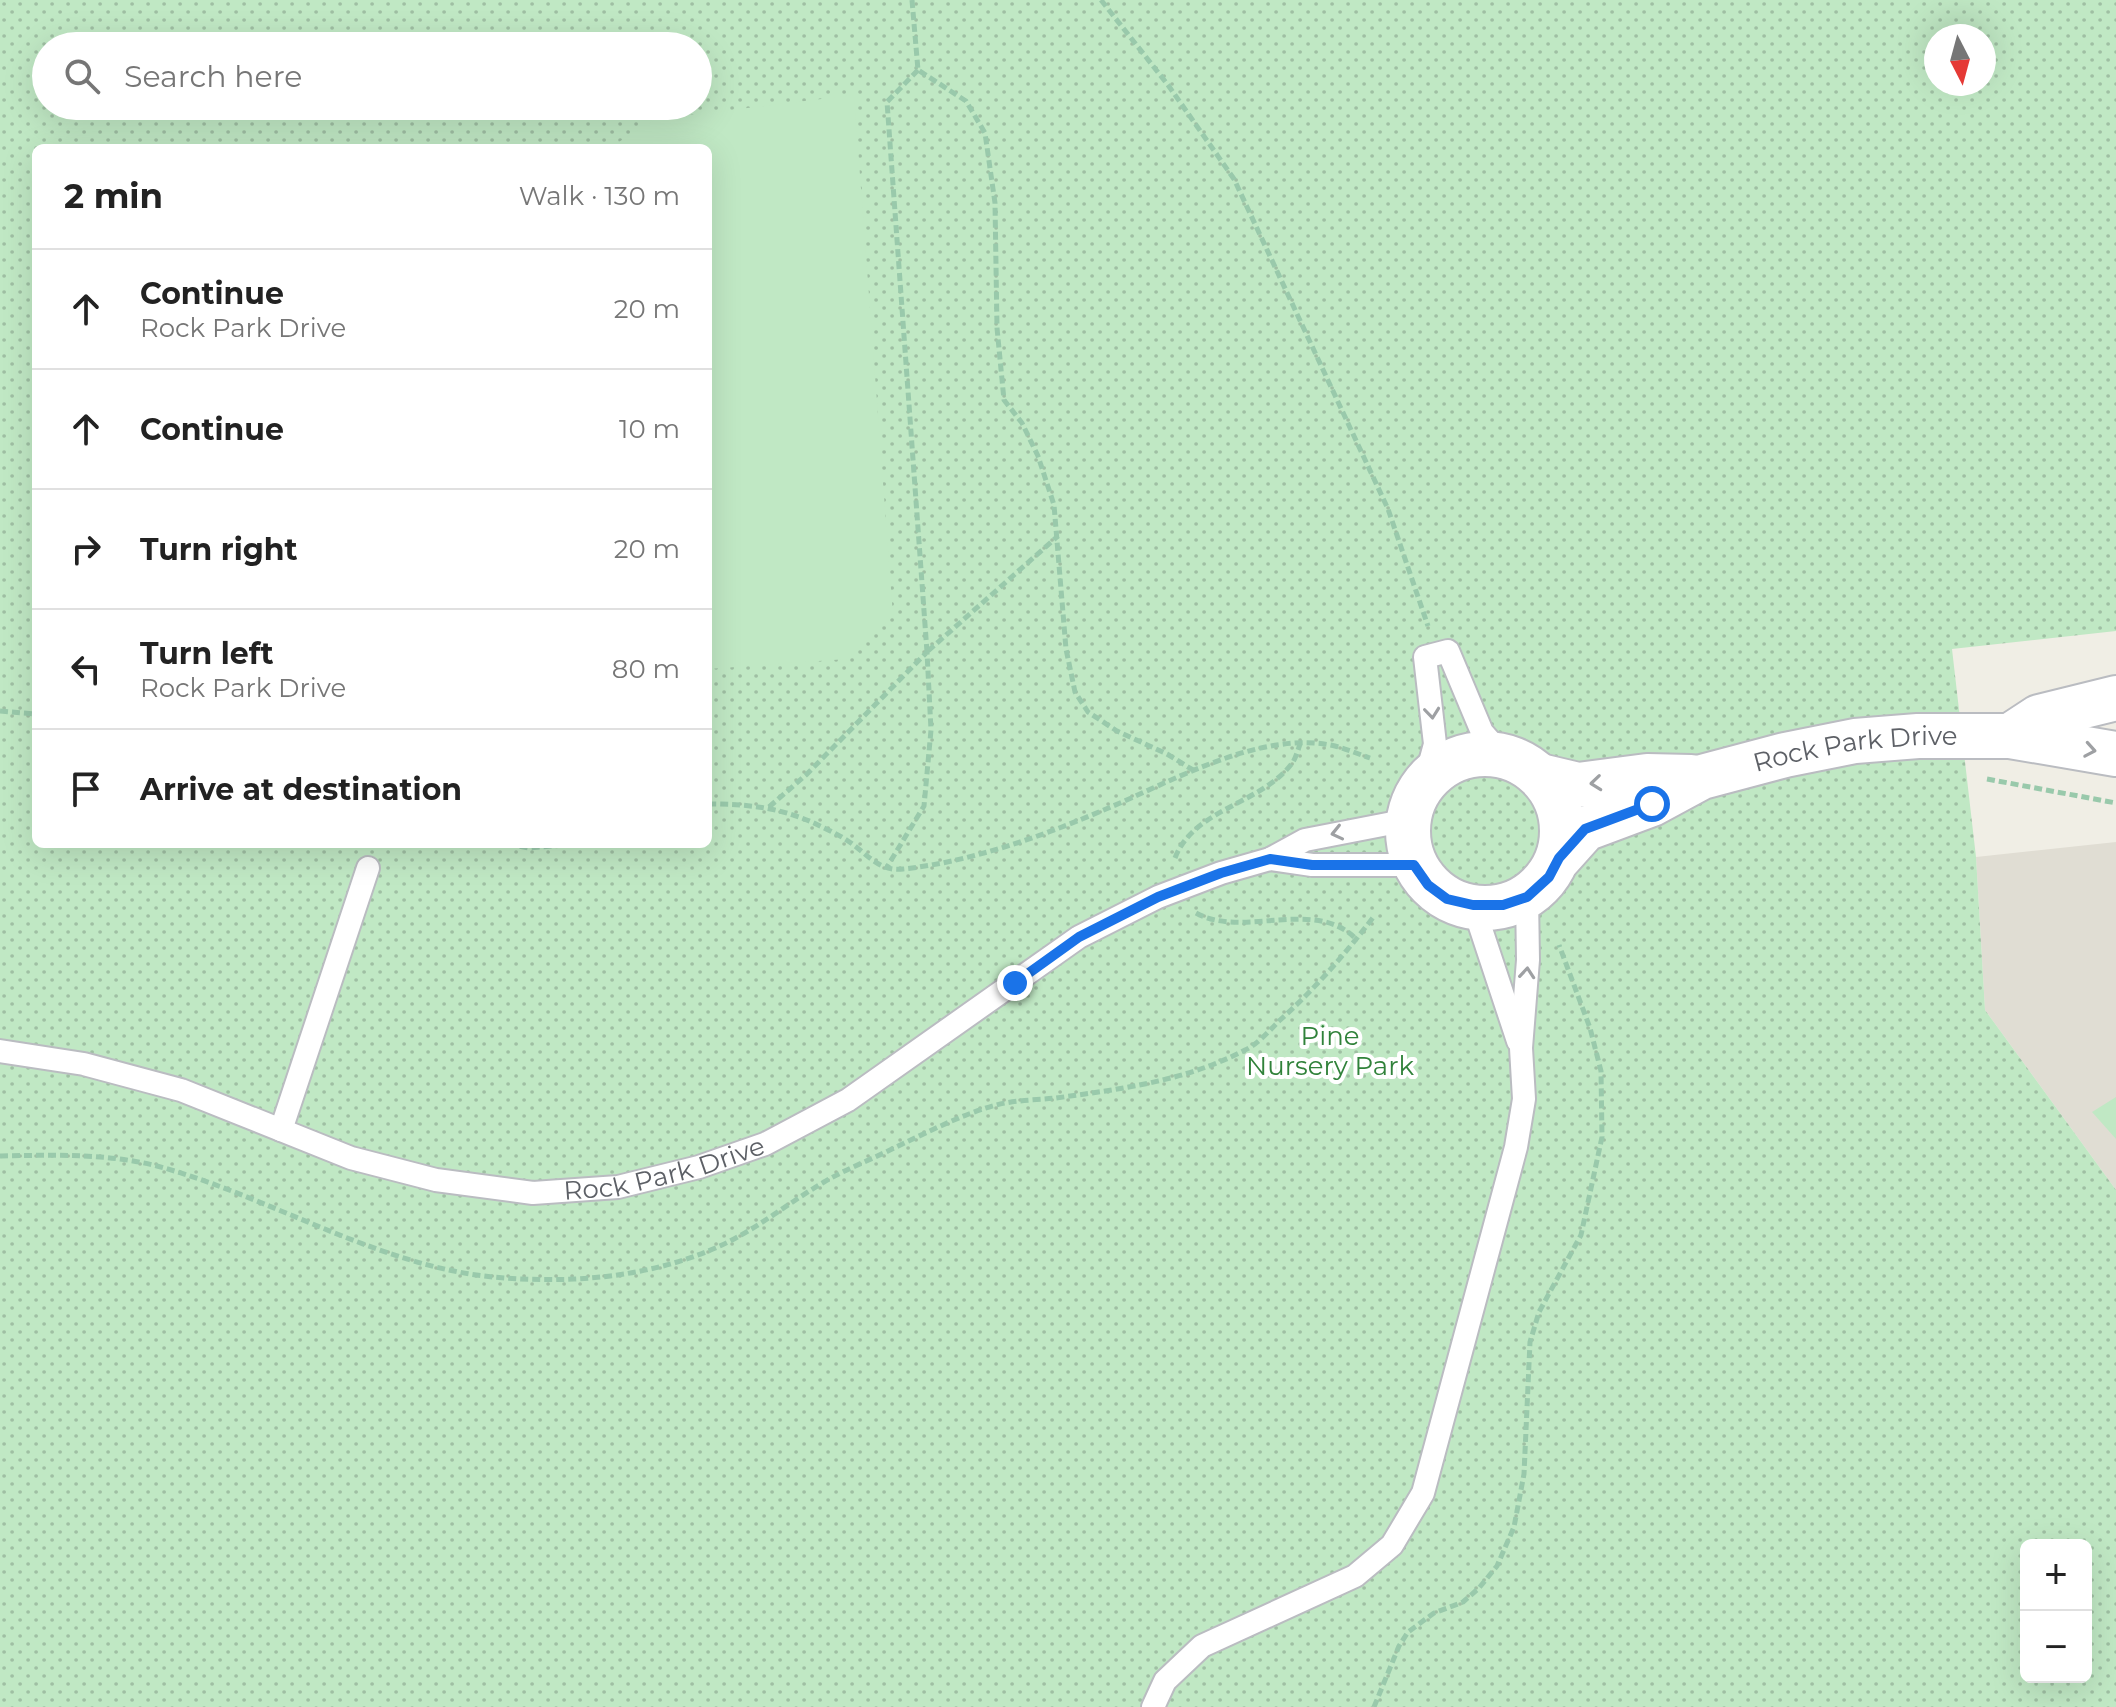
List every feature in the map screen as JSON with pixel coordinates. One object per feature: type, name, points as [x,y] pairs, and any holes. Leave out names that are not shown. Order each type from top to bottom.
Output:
[{"type":"street","points":[[2010,736],[2039,717],[2116,698]]},
{"type":"street","name":"Rock Park Drive","points":[[1559,858],[1585,829],[1652,804],[1702,777],[1785,755],[1855,741],[1918,736],[2010,736],[2116,754]]},
{"type":"street","points":[[1482,754],[1522,766],[1554,793],[1561,813],[1564,836],[1559,858],[1549,877],[1527,897],[1503,905],[1473,905],[1447,899],[1428,885],[1414,865],[1408,842],[1408,820],[1414,800],[1425,781],[1441,767],[1461,758],[1482,754]]},
{"type":"street","name":"Rock Park Drive","points":[[1522,766],[1578,785],[1647,776],[1702,777]]},
{"type":"lane","points":[[1425,781],[1435,744],[1425,657],[1448,651],[1482,732],[1522,766]]},
{"type":"lane","name":"Rock Park Drive","points":[[0,1051],[84,1064],[181,1090],[351,1158],[436,1180],[533,1193],[618,1187],[699,1167],[765,1144],[848,1100],[1079,937],[1158,897],[1221,873],[1270,859],[1305,840],[1408,820]]},
{"type":"lane","name":"Rock Park Drive","points":[[1270,859],[1312,865],[1414,865]]},
{"type":"lane","points":[[281,1130],[368,868]]},
{"type":"lane","points":[[1153,1707],[1165,1681],[1202,1646],[1355,1576],[1392,1545],[1423,1493],[1516,1147],[1524,1099],[1521,1048],[1528,960],[1527,897]]},
{"type":"lane","points":[[1473,905],[1521,1048]]},
{"type":"path","points":[[887,867],[924,806],[931,730],[887,102],[918,70],[912,0]]},
{"type":"path","points":[[1101,0],[1168,85],[1234,179],[1388,509],[1437,654]]},
{"type":"path","points":[[918,70],[966,101],[985,133],[995,203],[997,328],[1004,400],[1022,423],[1038,456],[1054,505],[1066,649],[1075,692],[1088,712],[1117,731],[1193,770]]},
{"type":"path","points":[[769,808],[807,774],[927,652],[1058,536]]},
{"type":"path","points":[[0,711],[32,714]]},
{"type":"path","points":[[712,804],[747,804],[769,808],[815,824],[851,843],[877,865],[899,870],[948,861],[1046,834],[1193,770],[1259,749],[1301,744],[1334,746],[1370,758]]},
{"type":"path","points":[[1979,778],[2116,803]]},
{"type":"path","points":[[1374,1707],[1399,1646],[1408,1632],[1434,1613],[1463,1602],[1479,1588],[1497,1566],[1514,1527],[1524,1474],[1530,1342],[1539,1312],[1581,1235],[1602,1137],[1601,1071],[1590,1028],[1557,937]]},
{"type":"shaded area","points":[[2116,842],[2116,1190],[1985,1010],[1976,857]]},
{"type":"green space","name":"Pine Nursery Park","points":[[0,0],[2116,0],[2116,631],[1952,649],[1976,857],[1985,1010],[2116,1190],[2116,1707],[0,1707]]},
{"type":"green space","points":[[854,95],[893,616],[847,659],[712,669],[712,144],[615,144],[654,120],[712,120],[712,112]]},
{"type":"green space","points":[[2116,1097],[2116,1139],[2092,1112]]},
{"type":"route","points":[[1015,983],[1079,937],[1158,897],[1221,873],[1270,859],[1312,865],[1414,865],[1428,885],[1447,899],[1473,905],[1503,905],[1527,897],[1549,877],[1559,858],[1585,829],[1652,804]]}]
